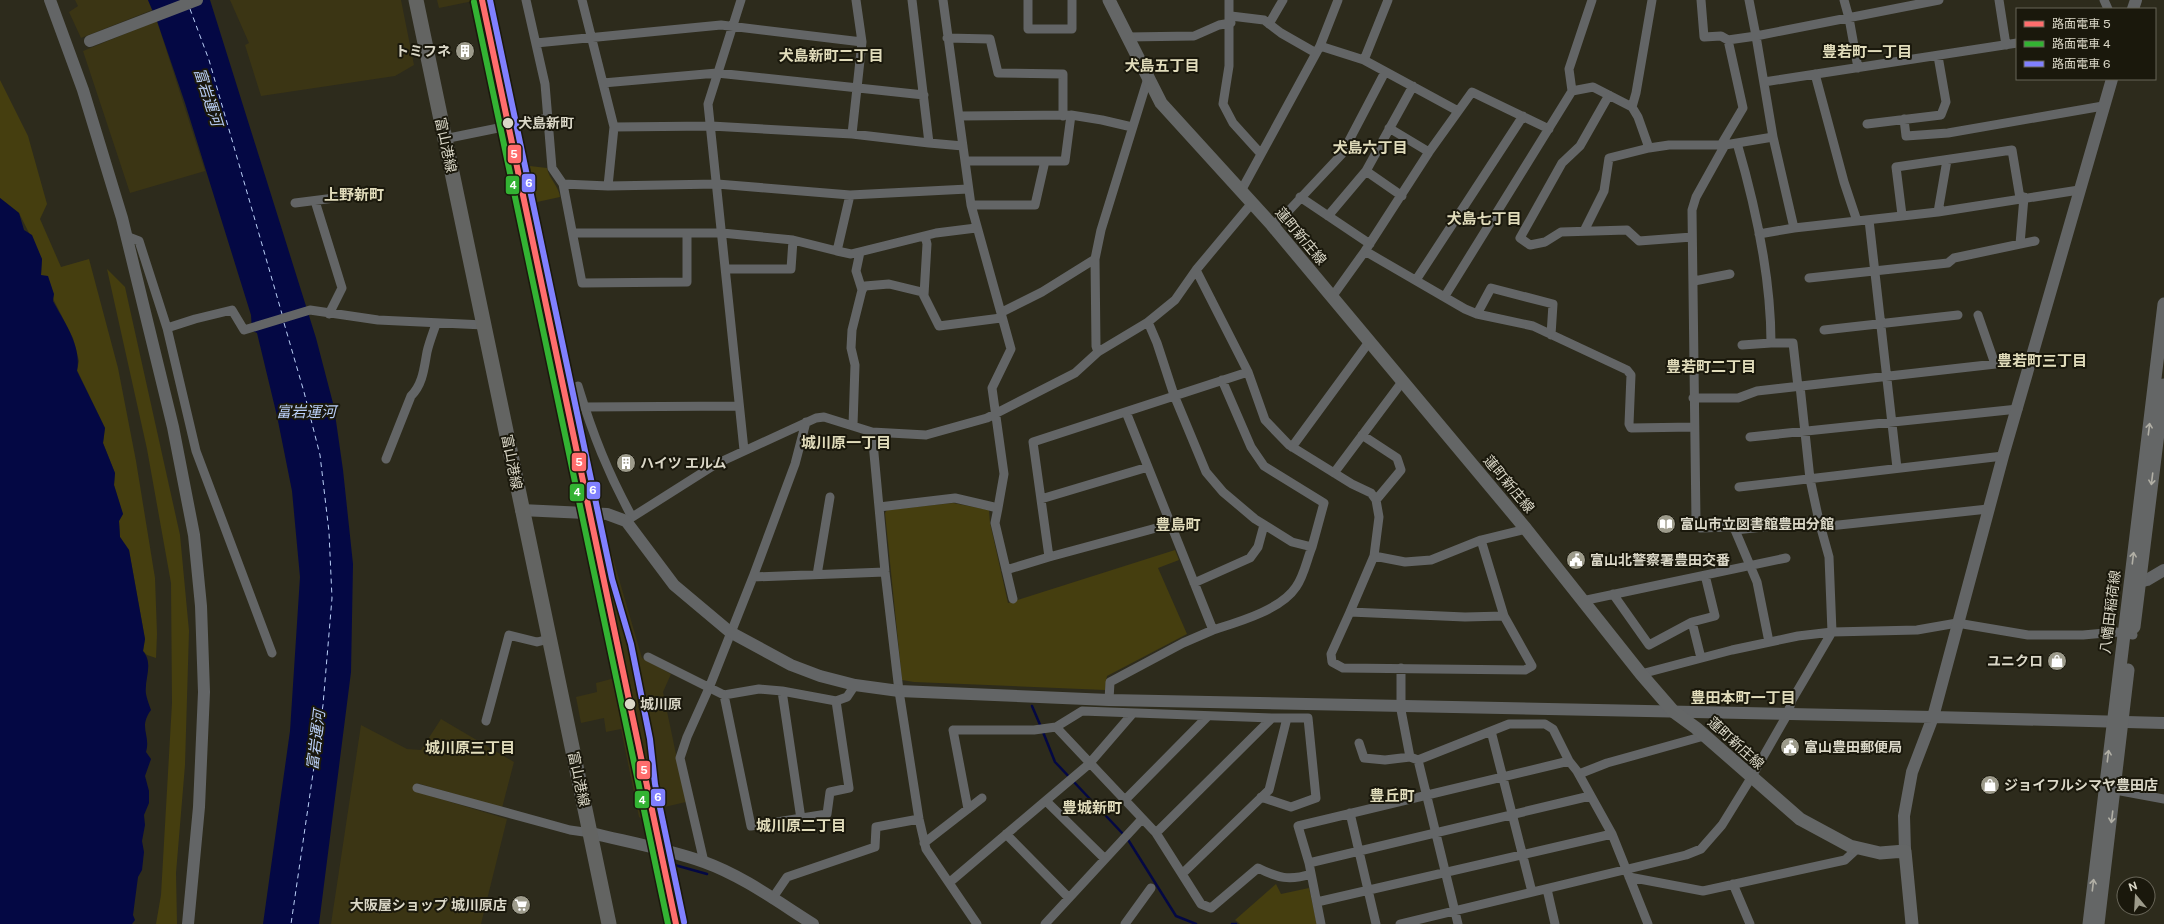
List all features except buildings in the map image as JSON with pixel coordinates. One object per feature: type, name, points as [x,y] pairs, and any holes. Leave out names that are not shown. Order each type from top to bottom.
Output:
[{"type":"main road","name":"富山港線","points":[[416,0],[521,510],[609,924]]},
{"type":"main road","name":"蓮町新庄線","points":[[1109,0],[1161,103],[1272,225],[1526,529],[1641,674],[1674,712],[1800,819],[1858,848],[1880,853],[1905,852]]},
{"type":"main road","name":"八幡田稲荷線","points":[[2098,924],[2117,723],[2135,583],[2164,304]]},
{"type":"main road","name":"八幡田稲荷線","points":[[2135,583],[2164,385]]},
{"type":"main road","name":"八幡田稲荷線","points":[[2089,924],[2110,789]]},
{"type":"main road","points":[[1905,852],[1912,924]]},
{"type":"street","points":[[50,0],[87,104],[126,236],[173,427],[194,535],[202,606],[204,700],[199,808],[188,924]]},
{"type":"street","points":[[90,41],[197,0]]},
{"type":"street","points":[[526,0],[545,84],[552,168],[563,184],[574,233],[582,283],[687,282],[687,234]]},
{"type":"street","points":[[582,0],[614,127],[608,186]]},
{"type":"street","points":[[741,0],[708,104],[744,450]]},
{"type":"street","points":[[852,134],[862,42],[856,0]]},
{"type":"street","points":[[914,0],[929,143]]},
{"type":"street","points":[[942,0],[971,205],[976,228],[1012,349],[992,388],[1004,474],[995,523],[1014,599]]},
{"type":"street","points":[[1028,0],[1028,29],[1072,29],[1072,0]]},
{"type":"street","points":[[1229,0],[1231,20],[1230,66],[1223,104],[1232,123],[1261,154]]},
{"type":"street","points":[[1269,24],[1283,0]]},
{"type":"street","points":[[1241,191],[1318,50],[1338,0]]},
{"type":"street","points":[[1364,60],[1388,0]]},
{"type":"street","points":[[1445,296],[1572,91],[1569,69],[1592,0]]},
{"type":"street","points":[[1632,107],[1636,93],[1652,0]]},
{"type":"street","points":[[1701,0],[1704,37],[1721,36],[1728,40],[1756,36],[1939,0]]},
{"type":"street","points":[[1748,0],[1756,36],[1773,137],[1794,228]]},
{"type":"street","points":[[1844,0],[1850,18],[1858,68]]},
{"type":"street","points":[[1999,0],[2006,45]]},
{"type":"street","points":[[1127,37],[1194,36],[1231,20],[1264,20],[1318,50],[1364,60],[1458,111]]},
{"type":"street","points":[[536,44],[720,25],[733,28],[862,42]]},
{"type":"street","points":[[947,38],[990,39],[998,73],[1063,74],[1067,116],[1065,161],[965,161]]},
{"type":"street","points":[[1728,40],[1740,86],[1743,108],[1696,197],[1692,210],[1694,281],[1693,398],[1696,522],[1700,528],[1732,528],[1736,530],[1988,509]]},
{"type":"street","points":[[1764,82],[2016,43]]},
{"type":"street","points":[[1867,124],[1941,115],[1946,102],[1938,56]]},
{"type":"street","points":[[1272,225],[1282,219],[1300,197],[1342,154],[1385,72]]},
{"type":"street","points":[[603,83],[718,73],[924,95]]},
{"type":"street","points":[[1815,74],[1844,182],[1857,221]]},
{"type":"street","points":[[1098,352],[1096,346],[1095,259],[1132,127],[1148,78]]},
{"type":"street","points":[[1905,852],[1904,816],[1912,772],[1933,717],[1988,509],[2112,80]]},
{"type":"street","points":[[1328,216],[1366,171],[1413,86]]},
{"type":"street","points":[[1572,91],[1593,87],[1632,107],[1638,118],[1648,148]]},
{"type":"street","points":[[1332,297],[1367,248],[1430,152],[1472,92],[1550,128]]},
{"type":"street","points":[[1609,95],[1580,146],[1562,163],[1520,238],[1530,245],[1545,242],[1560,232],[1627,230],[1639,241],[1692,237]]},
{"type":"street","points":[[1904,119],[1906,136],[1948,133],[2104,106]]},
{"type":"street","points":[[959,116],[1067,116],[1102,120],[1132,127]]},
{"type":"street","points":[[1416,280],[1523,116]]},
{"type":"street","points":[[444,139],[548,118]]},
{"type":"street","points":[[614,127],[710,126],[852,134],[963,146]]},
{"type":"street","points":[[1389,128],[1430,152]]},
{"type":"street","points":[[1584,231],[1604,191],[1609,158],[1648,148],[1669,145],[1723,145],[1773,137]]},
{"type":"street","points":[[1737,143],[1759,234],[1771,311],[1771,343]]},
{"type":"street","points":[[1902,216],[1896,167],[2012,150],[2022,198],[2020,244]]},
{"type":"street","points":[[1938,212],[1947,160]]},
{"type":"street","points":[[971,205],[1035,205],[1045,161]]},
{"type":"street","points":[[1366,171],[1402,196]]},
{"type":"street","points":[[563,184],[608,186],[717,184],[850,195],[968,189]]},
{"type":"street","points":[[1759,234],[1794,228],[1938,212],[2079,190]]},
{"type":"street","points":[[295,203],[366,194]]},
{"type":"street","points":[[837,251],[850,195]]},
{"type":"street","points":[[1300,197],[1328,216],[1367,248],[1416,280],[1477,314],[1533,326],[1627,370],[1630,375],[1629,424],[1631,428],[1694,427]]},
{"type":"street","points":[[315,201],[342,288],[329,314]]},
{"type":"street","points":[[521,510],[607,514],[629,519],[716,464],[806,422],[824,417],[872,432],[926,435],[987,418],[1075,373],[1098,352],[1148,322],[1175,300],[1196,270],[1252,203]]},
{"type":"street","points":[[1869,220],[1897,468]]},
{"type":"street","points":[[574,233],[722,233],[793,240],[852,254],[924,236],[976,228]]},
{"type":"street","points":[[126,236],[138,241],[167,328],[196,451],[272,653]]},
{"type":"street","points":[[924,236],[927,244],[924,295]]},
{"type":"street","points":[[726,269],[791,269],[793,240]]},
{"type":"street","points":[[1809,278],[1948,264],[1954,258],[2035,241]]},
{"type":"street","points":[[860,252],[856,271],[862,290]]},
{"type":"street","points":[[853,425],[855,365],[851,348],[852,330],[862,290],[865,286],[889,284],[922,292],[940,326],[1002,315],[1095,259]]},
{"type":"street","points":[[1196,270],[1248,372],[1265,420],[1292,447],[1334,473],[1372,493],[1376,500],[1379,517],[1374,556],[1331,654],[1332,662],[1343,668],[1526,670],[1532,666],[1504,616],[1481,540]]},
{"type":"street","points":[[1694,281],[1730,274]]},
{"type":"street","points":[[1477,314],[1491,288],[1553,304],[1551,335]]},
{"type":"street","points":[[167,328],[232,310],[244,330],[310,310],[378,320],[436,324],[484,325]]},
{"type":"street","points":[[1824,330],[1958,315]]},
{"type":"street","points":[[1978,315],[1995,364]]},
{"type":"street","points":[[1148,322],[1174,395],[1206,472],[1223,492],[1264,525],[1292,542],[1312,547]]},
{"type":"street","points":[[386,459],[411,396],[417,390],[426,365],[427,351],[436,324]]},
{"type":"street","points":[[1292,447],[1369,342]]},
{"type":"street","points":[[1400,924],[1455,912],[1547,888],[1628,873],[1701,850],[1722,825],[1751,778],[1786,715],[1792,700],[1832,632],[1829,557],[1810,479],[1793,343],[1742,345]]},
{"type":"street","points":[[1693,398],[1738,398],[1757,391],[2031,360]]},
{"type":"street","points":[[1049,557],[1033,442],[1248,372]]},
{"type":"street","points":[[1109,700],[1110,682],[1183,643],[1280,604],[1296,587],[1312,547],[1324,503],[1264,466],[1251,447],[1222,380]]},
{"type":"street","points":[[1334,473],[1402,382]]},
{"type":"street","points":[[578,386],[584,407],[610,477],[629,519],[674,585],[730,632],[791,665],[820,676],[855,685],[899,691],[1109,700],[1402,705],[2164,723]]},
{"type":"street","points":[[584,407],[739,406]]},
{"type":"street","points":[[1750,437],[2018,409]]},
{"type":"street","points":[[1126,412],[1213,630]]},
{"type":"street","points":[[704,862],[680,758],[687,737],[709,688],[753,577],[795,464],[806,422]]},
{"type":"street","points":[[872,432],[885,572],[899,691],[924,843],[926,849],[950,882],[977,924]]},
{"type":"street","points":[[1362,435],[1397,458],[1401,470],[1376,500]]},
{"type":"street","points":[[1739,487],[2003,456]]},
{"type":"street","points":[[1041,499],[1148,467]]},
{"type":"street","points":[[817,574],[830,497]]},
{"type":"street","points":[[879,507],[956,498],[998,508]]},
{"type":"street","points":[[1006,570],[1171,524]]},
{"type":"street","points":[[1194,583],[1250,558],[1258,547],[1264,525]]},
{"type":"street","points":[[1374,556],[1405,562],[1431,560],[1481,540],[1526,529]]},
{"type":"street","points":[[1736,530],[1757,582],[1769,642]]},
{"type":"street","points":[[1582,601],[1786,558]]},
{"type":"street","points":[[2135,583],[2164,570]]},
{"type":"street","points":[[753,577],[885,572]]},
{"type":"street","points":[[1613,594],[1649,644],[1692,622],[1715,616],[1705,575]]},
{"type":"street","points":[[1350,612],[1465,617],[1504,616]]},
{"type":"street","points":[[1692,622],[1701,658]]},
{"type":"street","points":[[1641,674],[1769,642],[1798,636],[1832,632],[1917,630],[1957,623],[2028,635],[2129,634]]},
{"type":"street","points":[[486,721],[508,635],[537,642],[549,639]]},
{"type":"street","points":[[648,657],[724,695],[759,689],[782,691],[836,701],[846,697],[855,685]]},
{"type":"street","points":[[1402,668],[1402,705],[1414,759],[1427,794],[1444,873],[1458,924]]},
{"type":"street","points":[[782,691],[801,819]]},
{"type":"street","points":[[724,695],[751,826],[827,814],[830,792],[849,788],[836,701]]},
{"type":"street","points":[[968,809],[953,730],[1034,730],[1056,727],[1082,711],[1206,717],[1308,718],[1316,798],[1291,807],[1261,797]]},
{"type":"street","points":[[950,882],[1089,764],[1133,713]]},
{"type":"street","points":[[1125,800],[1206,717]]},
{"type":"street","points":[[1156,833],[1272,718]]},
{"type":"street","points":[[1182,874],[1269,790],[1287,718]]},
{"type":"street","points":[[1359,743],[1364,758],[1384,760],[1414,759],[1509,724],[1545,724],[1553,729],[1568,760],[1579,774],[1612,834],[1648,924]]},
{"type":"street","points":[[1056,727],[1089,764],[1156,833],[1200,904],[1211,908],[1258,868],[1275,877],[1301,877],[1311,874]]},
{"type":"street","points":[[1492,731],[1532,892]]},
{"type":"street","points":[[1579,774],[1607,763],[1704,736]]},
{"type":"street","points":[[1321,924],[1311,874],[1298,826],[1568,760]]},
{"type":"street","points":[[417,788],[570,830],[660,849],[704,862],[736,877],[813,924]]},
{"type":"street","points":[[2110,789],[2164,799]]},
{"type":"street","points":[[1308,863],[1590,796]]},
{"type":"street","points":[[924,843],[982,798]]},
{"type":"street","points":[[1046,801],[1105,859]]},
{"type":"street","points":[[1350,813],[1376,924]]},
{"type":"street","points":[[772,899],[787,877],[874,846],[876,827],[919,819]]},
{"type":"street","points":[[1045,924],[1142,819]]},
{"type":"street","points":[[1006,834],[1069,898]]},
{"type":"street","points":[[1317,902],[1612,834]]},
{"type":"street","points":[[1628,873],[1703,891],[1845,860],[1858,848]]},
{"type":"street","points":[[1733,884],[1750,924]]},
{"type":"street","points":[[1125,924],[1151,888]]},
{"type":"street","points":[[1547,888],[1555,924]]},
{"type":"shaded area","points":[[75,0],[148,0],[152,10],[81,38],[69,12],[78,6]]},
{"type":"shaded area","points":[[230,0],[401,0],[414,65],[395,76],[261,96],[245,45],[249,43]]},
{"type":"shaded area","points":[[437,0],[478,0],[439,8]]},
{"type":"shaded area","points":[[157,21],[205,171],[130,193],[83,51]]},
{"type":"shaded area","points":[[0,80],[28,136],[47,204],[40,219],[61,267],[89,259],[118,368],[136,461],[155,578],[157,634],[156,658],[147,655],[143,651],[145,639],[129,550],[120,537],[119,521],[123,514],[114,485],[115,473],[103,443],[105,428],[77,370],[79,361],[73,338],[41,275],[42,259],[19,213],[0,198]]},
{"type":"shaded area","points":[[530,166],[547,168],[558,189],[560,197],[537,202]]},
{"type":"shaded area","points":[[107,269],[125,287],[180,535],[189,631],[185,765],[176,873],[177,924],[156,924],[161,895],[172,703],[171,583],[147,449]]},
{"type":"shaded area","points":[[953,503],[989,510],[990,523],[1008,603],[1175,550],[1179,560],[1158,568],[1187,634],[1107,676],[1105,690],[914,682],[902,680],[885,513],[887,510]]},
{"type":"shaded area","points":[[587,524],[603,524],[642,658],[671,674],[663,692],[686,802],[656,809],[663,845],[654,842],[651,825],[639,817],[621,729],[606,732],[604,718],[581,723],[576,697],[597,692],[596,683],[615,678],[607,646],[610,643]]},
{"type":"shaded area","points":[[441,719],[514,762],[502,808],[417,783],[414,791],[507,819],[481,924],[331,924],[361,725],[407,749],[421,750]]},
{"type":"shaded area","points":[[1276,884],[1281,894],[1309,888],[1317,924],[1240,924],[1235,920]]},
{"type":"water","name":"富岩運河","points":[[148,0],[210,0],[316,338],[334,407],[343,470],[353,564],[351,672],[319,924],[263,924],[290,731],[300,577],[292,491],[277,416],[257,333],[252,331],[251,315],[185,103],[157,21]]},
{"type":"water","points":[[0,198],[19,213],[24,230],[32,235],[42,259],[41,275],[48,276],[54,294],[53,301],[75,343],[78,362],[77,371],[105,428],[103,443],[115,473],[114,485],[123,514],[119,521],[120,537],[129,550],[145,639],[143,651],[148,661],[146,694],[151,710],[145,722],[147,741],[146,752],[151,759],[145,776],[149,791],[149,803],[144,815],[145,825],[142,841],[144,852],[142,870],[138,877],[133,915],[135,920],[132,924],[0,924]]},
{"type":"waterway","points":[[1032,706],[1041,727]]},
{"type":"waterway","points":[[1043,732],[1055,762],[1124,835]]},
{"type":"waterway","points":[[1127,838],[1176,916],[1196,924]]},
{"type":"waterway","points":[[664,862],[707,874]]},
{"type":"ferry route","points":[[190,9],[209,60],[282,314]]},
{"type":"ferry route","points":[[284,323],[320,455],[329,532],[332,598],[323,705],[291,924]]},
{"type":"tram line","name":"5","points":[[482,0],[676,924]]},
{"type":"tram line","name":"6","points":[[490,0],[612,579],[631,644],[650,739],[655,784],[684,922]]},
{"type":"tram line","name":"4","points":[[474,2],[668,924]]},
{"type":"place","name":"トミフネ","points":[[465,51]]},
{"type":"place","name":"犬島新町","points":[[508,123]]},
{"type":"place","name":"ハイツ エルム","points":[[626,463]]},
{"type":"place","name":"富山市立図書館豊田分館","points":[[1666,524]]},
{"type":"place","name":"富山北警察署豊田交番","points":[[1576,560]]},
{"type":"place","name":"ユニクロ","points":[[2057,661]]},
{"type":"place","name":"城川原","points":[[630,704]]},
{"type":"place","name":"富山豊田郵便局","points":[[1790,747]]},
{"type":"place","name":"ジョイフルシマヤ豊田店","points":[[1990,785]]},
{"type":"place","name":"大阪屋ショップ 城川原店","points":[[521,905]]},
{"type":"district","name":"豊若町一丁目","points":[[1867,52]]},
{"type":"district","name":"犬島新町二丁目","points":[[831,56]]},
{"type":"district","name":"犬島五丁目","points":[[1162,66]]},
{"type":"district","name":"犬島六丁目","points":[[1370,148]]},
{"type":"district","name":"上野新町","points":[[354,195]]},
{"type":"district","name":"犬島七丁目","points":[[1484,219]]},
{"type":"district","name":"豊若町三丁目","points":[[2042,361]]},
{"type":"district","name":"豊若町二丁目","points":[[1711,367]]},
{"type":"district","name":"城川原一丁目","points":[[846,443]]},
{"type":"district","name":"豊島町","points":[[1178,525]]},
{"type":"district","name":"豊田本町一丁目","points":[[1743,698]]},
{"type":"district","name":"城川原三丁目","points":[[470,748]]},
{"type":"district","name":"豊丘町","points":[[1392,796]]},
{"type":"district","name":"豊城新町","points":[[1092,808]]},
{"type":"district","name":"城川原二丁目","points":[[801,826]]}]
